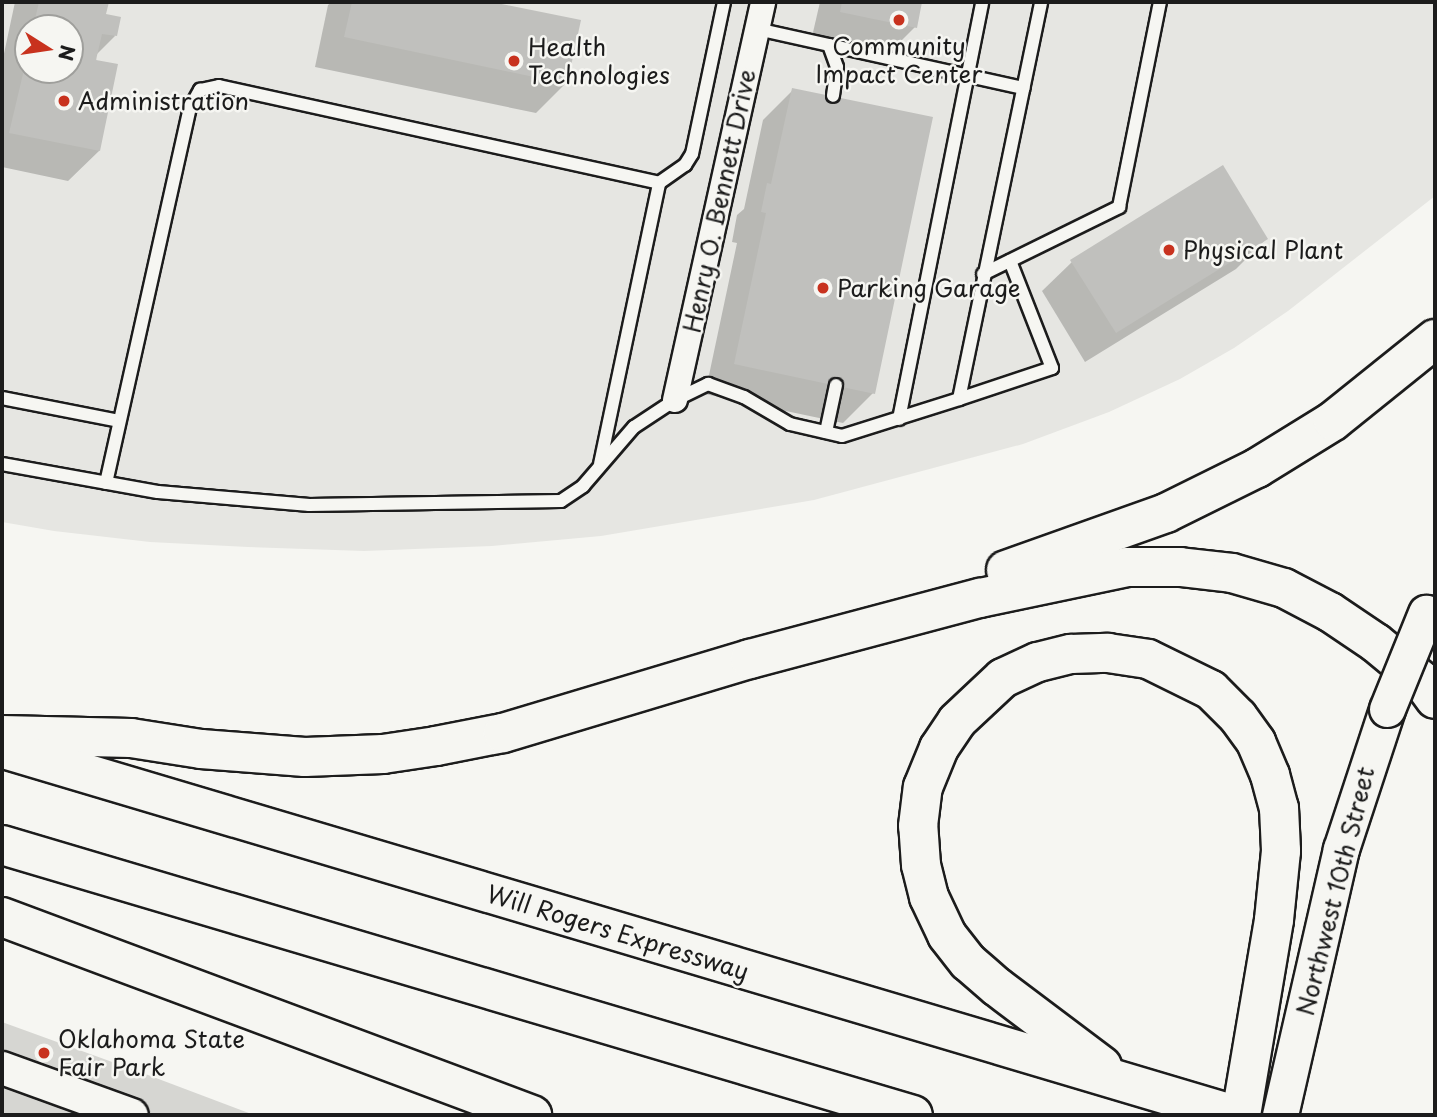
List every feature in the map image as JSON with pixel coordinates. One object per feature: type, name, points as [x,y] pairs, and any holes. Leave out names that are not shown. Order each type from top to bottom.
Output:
[{"type":"highway","points":[[750,659],[1166,513],[1257,468],[1332,421],[1435,339]]},
{"type":"highway","points":[[2,736],[131,738],[201,749],[305,757],[383,754],[503,733],[750,659],[1071,577],[1127,567],[1180,567],[1232,573],[1284,588],[1330,612],[1376,643],[1422,681],[1435,699]]},
{"type":"highway","points":[[1123,1082],[968,962],[947,935],[929,897],[921,865],[918,826],[923,787],[939,748],[957,721],[1003,678],[1038,662],[1070,654],[1108,653],[1148,659],[1211,691],[1238,717],[1256,742],[1279,808],[1281,851],[1241,1115]]},
{"type":"highway","name":"Will Rogers Expressway","points":[[2,748],[1235,1115]]},
{"type":"highway","points":[[2,845],[913,1115]]},
{"type":"highway","points":[[2,917],[532,1115]]},
{"type":"highway","points":[[357,1050],[460,1115]]},
{"type":"main road","name":"Northwest 10th Street","points":[[1280,1115],[1341,849],[1387,709],[1430,604]]},
{"type":"street","name":"Henry O. Bennett Drive","points":[[675,400],[763,2]]},
{"type":"street","points":[[2,1068],[132,1115]]},
{"type":"lane","points":[[599,467],[659,183],[685,165],[692,154],[724,2]]},
{"type":"lane","points":[[899,419],[982,2]]},
{"type":"lane","points":[[959,399],[1041,2]]},
{"type":"lane","points":[[983,274],[1119,207],[1160,2]]},
{"type":"lane","points":[[757,29],[1024,88]]},
{"type":"lane","points":[[828,45],[837,67],[833,96]]},
{"type":"lane","points":[[106,483],[190,108],[200,90],[219,86],[659,183]]},
{"type":"lane","points":[[2,464],[158,492],[309,505],[561,501],[583,486],[634,427],[675,400],[708,384],[744,397],[790,424],[842,436],[1052,368],[1010,261]]},
{"type":"lane","points":[[826,432],[836,385]]},
{"type":"lane","points":[[2,398],[120,421]]},
{"type":"shaded area","points":[[2,2],[1435,2],[1435,196],[1288,311],[1234,348],[1180,379],[1109,412],[1023,444],[814,500],[601,536],[492,546],[364,551],[150,542],[2,522]]},
{"type":"shaded area","name":"Oklahoma State Fair Park","points":[[2,1022],[148,1075],[254,1115],[2,1115]]},
{"type":"building","name":"Administration","points":[[39,2],[109,2],[106,14],[121,17],[117,36],[102,34],[96,60],[118,64],[100,151],[9,133],[21,84],[84,84],[84,14],[36,14]]},
{"type":"building","name":"Health Technologies","points":[[352,2],[492,2],[581,20],[567,84],[344,37]]},
{"type":"building","name":"Community Impact Center","points":[[842,2],[922,2],[917,28],[840,12]]},
{"type":"building","name":"Parking Garage","points":[[792,88],[933,117],[875,394],[734,364],[766,213],[761,212],[767,183],[771,184]]},
{"type":"building","name":"Physical Plant","points":[[1223,165],[1268,239],[1116,333],[1070,260]]},
{"type":"place","name":"Community Impact Center","points":[[899,20]]},
{"type":"place","name":"Health Technologies","points":[[514,61]]},
{"type":"place","name":"Administration","points":[[64,101]]},
{"type":"place","name":"Physical Plant","points":[[1169,250]]},
{"type":"place","name":"Parking Garage","points":[[823,288]]},
{"type":"place","name":"Oklahoma State Fair Park","points":[[44,1053]]}]
